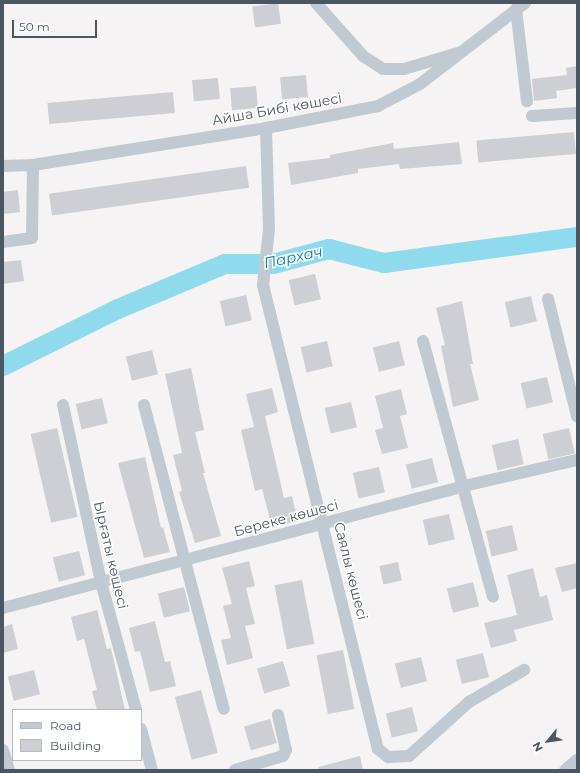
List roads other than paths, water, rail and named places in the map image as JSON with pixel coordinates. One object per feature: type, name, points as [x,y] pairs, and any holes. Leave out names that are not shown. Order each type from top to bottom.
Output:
[{"type":"street","points":[[316,3],[363,56],[384,69],[404,69],[466,51]]},
{"type":"street","points":[[521,6],[527,101]]},
{"type":"street","name":"Айша Бибі көшесі","points":[[3,166],[33,165],[266,128],[378,106],[420,84],[466,51],[521,6]]},
{"type":"street","points":[[532,116],[577,113]]},
{"type":"street","name":"Саялы көшесі","points":[[266,128],[269,229],[264,257],[262,285],[324,523],[378,749],[388,757],[409,756],[469,702],[524,670]]},
{"type":"street","points":[[3,242],[32,238],[33,165]]},
{"type":"street","points":[[548,299],[577,416]]},
{"type":"street","points":[[423,341],[464,486],[493,597]]},
{"type":"street","name":"Ырғаты көшесі","points":[[63,405],[101,582],[136,709]]},
{"type":"street","points":[[144,405],[224,710]]},
{"type":"street","name":"Береке көшесі","points":[[3,608],[464,486],[577,460]]},
{"type":"street","points":[[235,770],[283,756],[286,750],[278,715]]},
{"type":"street","points":[[142,733],[152,770]]},
{"type":"street","points":[[3,750],[8,770]]},
{"type":"street","points":[[565,770],[577,760]]},
{"type":"waterway","name":"Пархач","points":[[3,366],[118,309],[225,264],[273,264],[329,249],[384,263],[577,237]]}]
